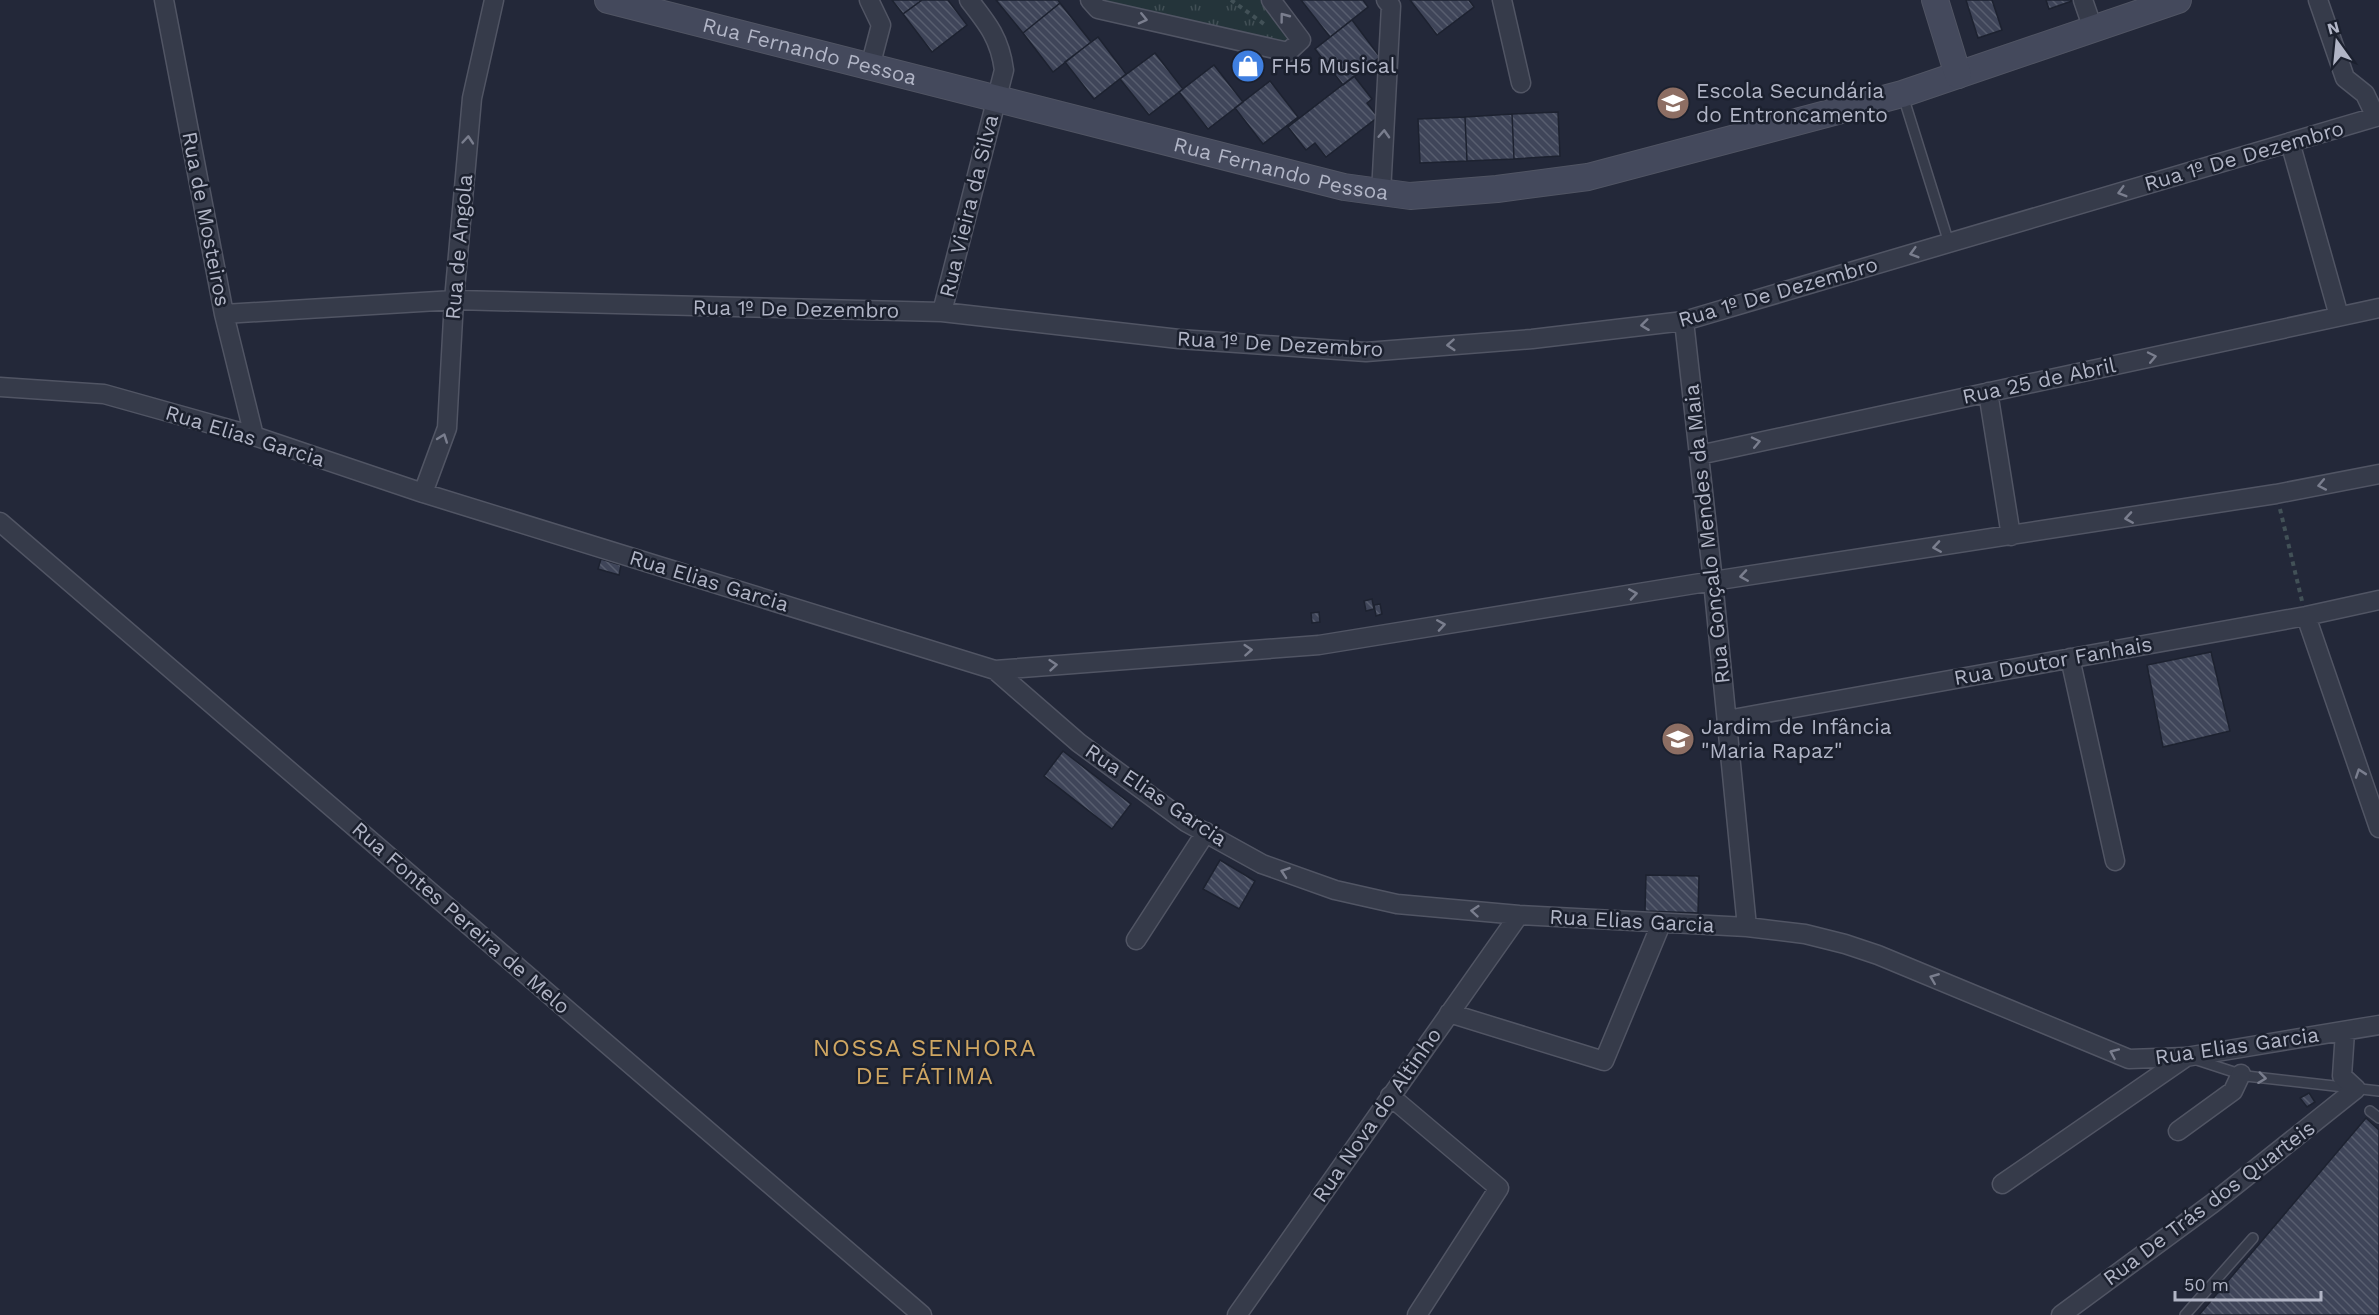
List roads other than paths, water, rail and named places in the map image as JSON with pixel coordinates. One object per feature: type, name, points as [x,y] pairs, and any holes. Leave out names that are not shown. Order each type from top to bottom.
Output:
[{"type":"street","name":"Rua de Mosteiros","points":[[164,0],[224,314],[254,436]]},
{"type":"street","name":"Rua de Angola","points":[[423,493],[447,428],[454,300],[472,98],[494,0]]},
{"type":"street","name":"Rua Fernando Pessoa","points":[[609,0],[1344,188],[1410,196],[1497,189],[1588,177],[1902,94],[2178,0]]},
{"type":"street","points":[[869,0],[881,25],[870,67]]},
{"type":"street","name":"Rua Vieira da Silva","points":[[942,312],[1004,70],[1001,50],[991,28],[969,0]]},
{"type":"street","points":[[1090,0],[1098,9],[1288,52],[1301,40],[1271,0]]},
{"type":"street","points":[[1381,193],[1391,6],[1386,0]]},
{"type":"street","points":[[1502,0],[1521,83]]},
{"type":"street","points":[[1935,0],[1958,75]]},
{"type":"street","points":[[2083,0],[2093,29]]},
{"type":"street","points":[[2318,0],[2345,78],[2365,94],[2378,116]]},
{"type":"street","name":"Rua 1º De Dezembro","points":[[224,314],[454,300],[942,312],[1179,339],[1366,352],[1532,339],[1684,321],[2378,116]]},
{"type":"street","points":[[2290,142],[2339,316]]},
{"type":"street","name":"Rua 25 de Abril","points":[[1699,455],[2379,308]]},
{"type":"street","name":"Rua Gonçalo Mendes da Maia","points":[[1684,321],[1713,581],[1747,927]]},
{"type":"street","name":"Rua Elias Garcia","points":[[0,387],[104,394],[254,436],[423,493],[995,670],[1079,743],[1186,822],[1262,864],[1335,890],[1397,904],[1519,915],[1747,927],[1805,934],[1845,944],[2061,1029],[2129,1059],[2186,1057],[2379,1025]]},
{"type":"street","points":[[1988,392],[2011,536]]},
{"type":"street","points":[[995,670],[1319,645],[1713,581],[2276,494],[2379,474]]},
{"type":"street","name":"Rua Fontes Pereira de Melo","points":[[0,522],[922,1315]]},
{"type":"street","name":"Rua Doutor Fanhais","points":[[1727,720],[2306,616],[2379,600]]},
{"type":"street","points":[[2306,616],[2379,828]]},
{"type":"street","points":[[2070,658],[2115,861]]},
{"type":"street","points":[[1136,940],[1206,832]]},
{"type":"street","name":"Rua Nova do Altinho","points":[[1237,1315],[1519,915]]},
{"type":"street","points":[[1449,1013],[1604,1061],[1661,924]]},
{"type":"street","points":[[2345,1032],[2342,1076],[2356,1089]]},
{"type":"street","points":[[2002,1184],[2186,1057]]},
{"type":"street","points":[[2178,1131],[2233,1091],[2241,1074]]},
{"type":"street","name":"Rua De Trás dos Quarteis","points":[[2061,1315],[2212,1203],[2356,1089]]},
{"type":"street","points":[[1390,1096],[1499,1188],[1417,1315]]},
{"type":"lane","points":[[1902,94],[1949,243]]},
{"type":"lane","points":[[2186,1057],[2241,1074],[2379,1091]]},
{"type":"lane","points":[[2370,1111],[2379,1118]]},
{"type":"lane","points":[[2185,1315],[2253,1238]]},
{"type":"place","name":"FH5 Musical","points":[[1248,66]]},
{"type":"place","name":"Escola Secundária do Entroncamento","points":[[1673,103]]},
{"type":"place","name":"Jardim de Infância \"Maria Rapaz\"","points":[[1678,739]]},
{"type":"district","name":"NOSSA SENHORA DE FÁTIMA","points":[[925,1062]]}]
